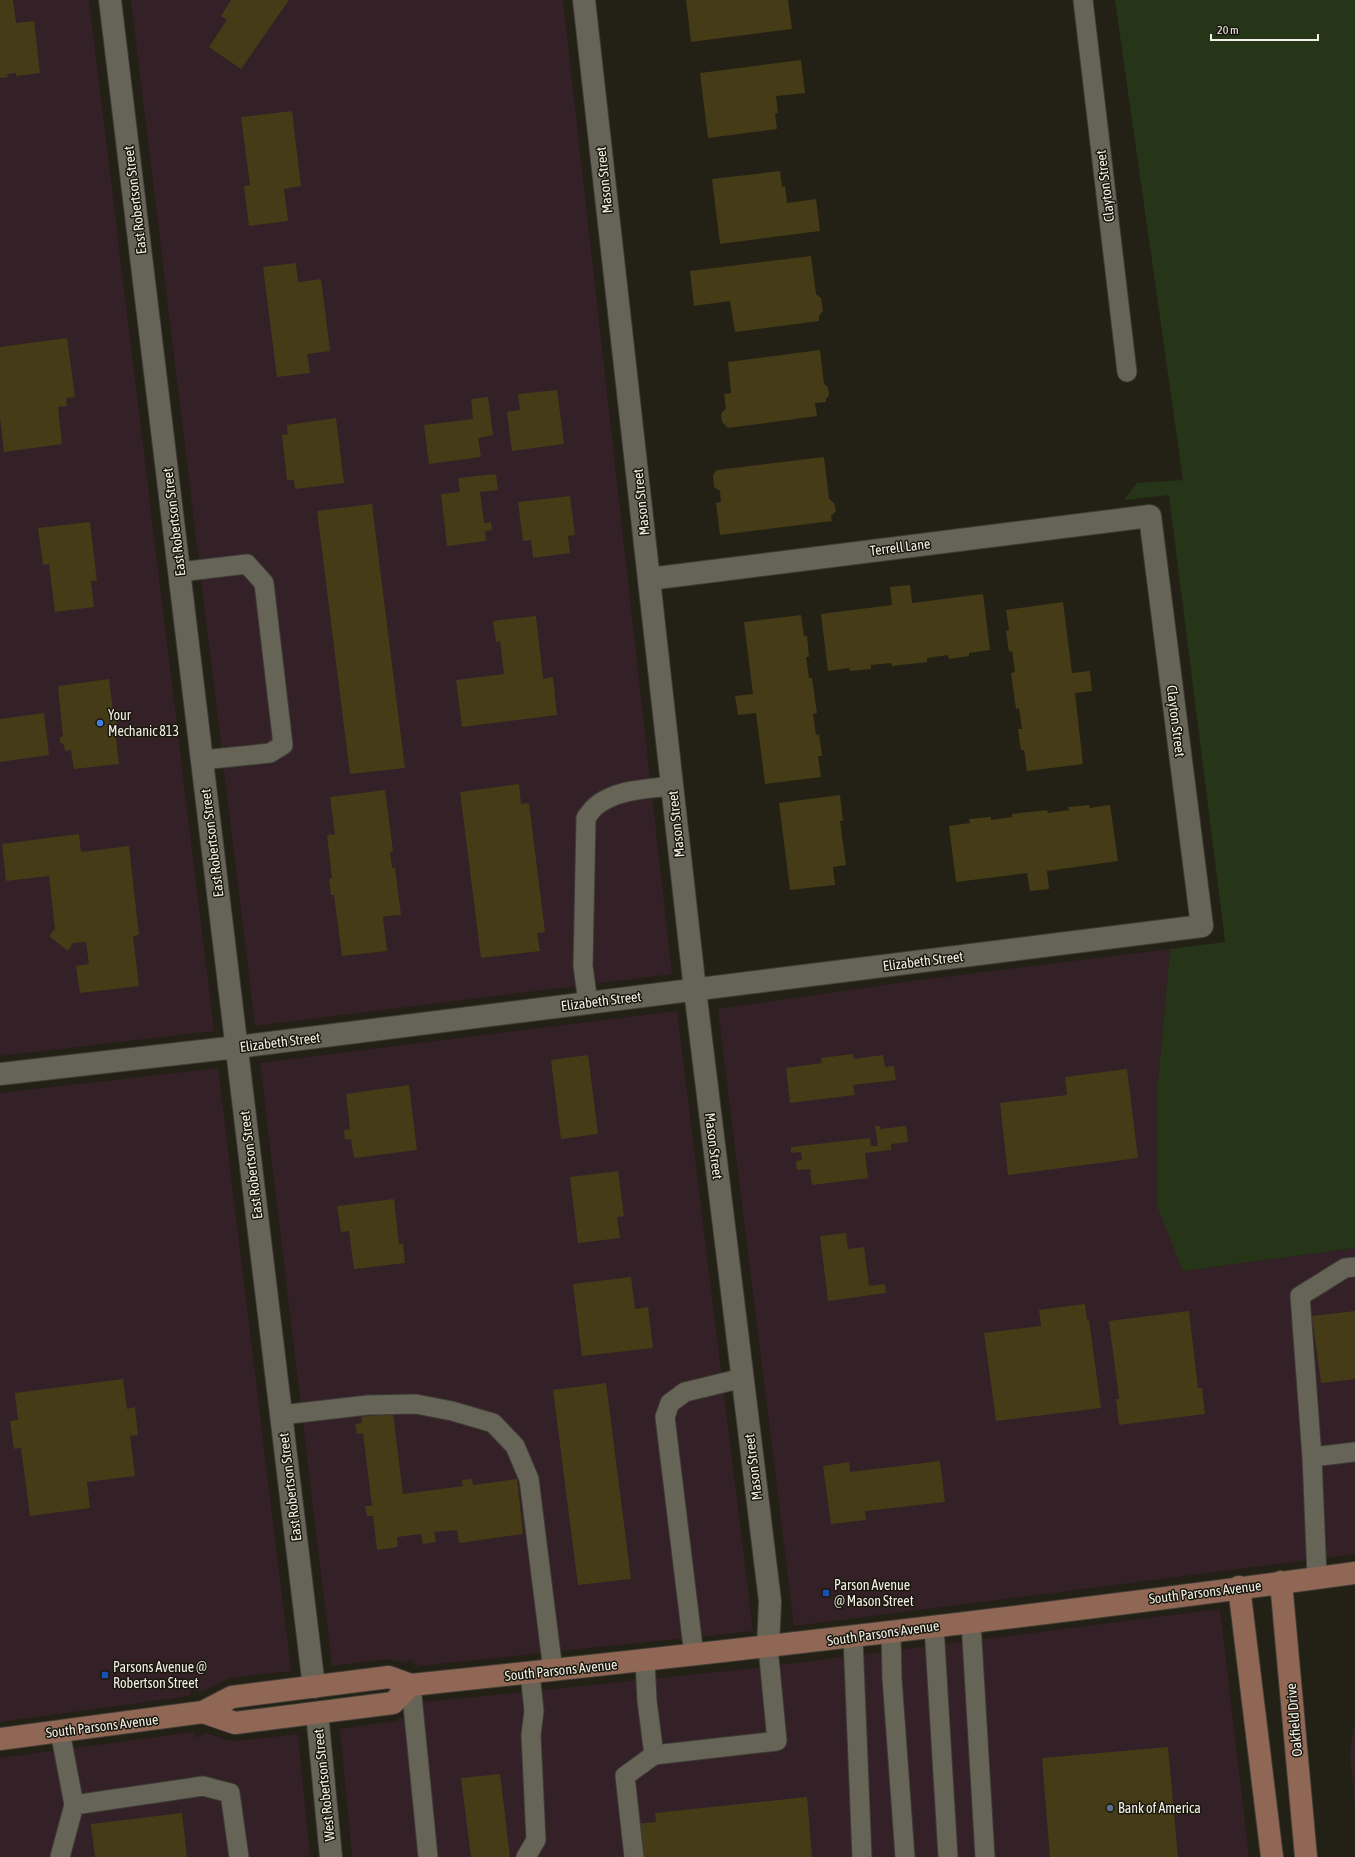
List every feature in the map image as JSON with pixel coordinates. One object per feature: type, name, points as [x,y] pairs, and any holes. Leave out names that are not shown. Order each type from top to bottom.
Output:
[{"type":"street","name":"East Robertson Street","points":[[110,0],[314,1687]]},
{"type":"street","name":"Mason Street","points":[[584,0],[695,990],[770,1601],[768,1647]]},
{"type":"street","name":"Terrell Lane","points":[[649,579],[1150,516]]},
{"type":"street","name":"Clayton Street","points":[[1150,516],[1202,926]]},
{"type":"street","name":"Elizabeth Street","points":[[0,1074],[237,1047],[1202,926]]},
{"type":"street","name":"South Parsons Avenue","points":[[0,1739],[203,1712],[232,1697],[389,1677],[411,1685],[645,1661],[853,1638],[934,1626],[1355,1572]]},
{"type":"street","name":"Oakfield Drive","points":[[1281,1582],[1306,1857]]},
{"type":"street","points":[[1239,1588],[1272,1857]]},
{"type":"street","name":"South Parsons Avenue","points":[[203,1712],[235,1723],[317,1713],[393,1703],[411,1685]]},
{"type":"street","name":"West Robertson Street","points":[[317,1713],[331,1857]]},
{"type":"lane","name":"Clayton Street","points":[[1084,0],[1127,372]]},
{"type":"lane","points":[[180,572],[247,564],[264,583],[283,746],[270,754],[202,760]]},
{"type":"lane","points":[[588,1003],[583,966],[586,818],[595,806],[610,797],[631,791],[672,786]]},
{"type":"lane","points":[[1317,1577],[1312,1456],[1300,1296],[1345,1268],[1355,1267]]},
{"type":"lane","points":[[694,1655],[665,1417],[670,1403],[684,1392],[743,1378]]},
{"type":"lane","points":[[281,1416],[368,1405],[416,1404],[452,1411],[493,1424],[515,1446],[529,1479],[553,1671]]},
{"type":"lane","points":[[1312,1456],[1355,1452]]},
{"type":"lane","points":[[971,1622],[985,1857]]},
{"type":"lane","points":[[934,1626],[948,1857]]},
{"type":"lane","points":[[891,1632],[892,1678],[905,1857]]},
{"type":"lane","points":[[853,1638],[862,1857]]},
{"type":"lane","points":[[634,1857],[625,1776],[654,1755],[777,1741],[768,1647]]},
{"type":"lane","points":[[645,1661],[647,1701],[654,1755]]},
{"type":"lane","points":[[526,1857],[536,1840],[531,1735],[534,1711],[530,1673]]},
{"type":"lane","points":[[411,1685],[428,1857]]},
{"type":"lane","points":[[60,1731],[74,1805],[60,1857]]},
{"type":"lane","points":[[74,1805],[203,1786],[230,1793],[239,1857]]},
{"type":"shaded area","points":[[0,0],[89,0],[214,1031],[0,1056]]},
{"type":"shaded area","points":[[131,0],[563,0],[672,974],[255,1026]]},
{"type":"shaded area","points":[[1170,949],[1158,1084],[1183,1271],[1355,1248],[1355,1554],[794,1626],[718,1009],[919,980]]},
{"type":"shaded area","points":[[677,1011],[753,1631],[418,1666],[409,1659],[406,1663],[386,1659],[332,1666],[260,1063]]},
{"type":"shaded area","points":[[218,1068],[291,1671],[230,1678],[202,1692],[192,1689],[189,1696],[0,1722],[0,1093]]},
{"type":"shaded area","points":[[1220,1609],[1249,1857],[352,1857],[340,1729],[395,1721],[421,1709],[424,1702],[757,1668]]},
{"type":"shaded area","points":[[1355,1719],[1355,1810],[1350,1751]]},
{"type":"shaded area","points":[[193,1732],[196,1738],[205,1733],[228,1740],[237,1741],[298,1734],[310,1857],[0,1857],[0,1758]]},
{"type":"green space","points":[[1115,0],[1355,0],[1355,1248],[1183,1271],[1158,1208],[1158,1084],[1170,949],[1225,942],[1169,495],[1124,500],[1137,483],[1183,480]]},
{"type":"building","points":[[0,0],[13,0],[16,23],[34,21],[40,73],[16,76],[16,73],[7,74],[8,77],[0,78]]},
{"type":"building","points":[[231,0],[289,0],[241,69],[209,47],[227,20],[221,16]]},
{"type":"building","points":[[686,0],[788,0],[792,29],[691,42]]},
{"type":"building","points":[[801,60],[805,93],[776,96],[778,113],[775,113],[777,129],[708,138],[700,73]]},
{"type":"building","points":[[292,111],[301,186],[284,189],[288,221],[249,226],[244,186],[250,185],[241,117]]},
{"type":"building","points":[[780,171],[782,187],[785,186],[787,203],[816,199],[820,231],[720,244],[712,179]]},
{"type":"building","points":[[811,256],[816,294],[821,298],[823,311],[819,316],[819,321],[735,332],[730,301],[694,306],[690,271]]},
{"type":"building","points":[[296,263],[298,282],[321,279],[330,351],[307,354],[310,373],[277,377],[263,267]]},
{"type":"building","points":[[67,338],[75,397],[66,398],[67,406],[58,407],[62,444],[4,452],[0,417],[0,347]]},
{"type":"building","points":[[820,350],[824,384],[828,387],[829,395],[826,402],[815,403],[817,416],[728,428],[722,422],[721,414],[726,408],[724,394],[731,393],[728,362]]},
{"type":"building","points":[[557,390],[564,444],[512,451],[507,412],[520,410],[518,394]]},
{"type":"building","points":[[488,397],[493,435],[478,438],[481,457],[429,464],[424,425],[473,419],[471,399]]},
{"type":"building","points":[[336,418],[344,483],[295,489],[294,480],[287,480],[282,435],[288,434],[287,425]]},
{"type":"building","points":[[824,457],[829,499],[834,503],[836,511],[831,516],[832,521],[720,535],[716,503],[721,502],[720,491],[714,487],[713,475],[717,470]]},
{"type":"building","points":[[496,474],[498,490],[480,492],[484,523],[491,522],[492,530],[485,531],[486,541],[447,546],[441,494],[460,492],[458,478]]},
{"type":"building","points":[[570,496],[575,535],[568,536],[570,553],[533,558],[531,540],[523,541],[518,502]]},
{"type":"building","points":[[372,504],[405,768],[350,774],[317,511]]},
{"type":"building","points":[[90,522],[97,581],[91,581],[94,607],[55,612],[49,564],[43,565],[38,528]]},
{"type":"building","points":[[910,585],[912,603],[983,594],[990,650],[969,653],[969,656],[949,659],[948,655],[927,658],[927,662],[892,666],[891,663],[871,665],[871,669],[850,671],[849,668],[828,671],[821,614],[892,605],[890,587]]},
{"type":"building","points":[[1063,602],[1072,673],[1090,671],[1092,691],[1075,693],[1083,764],[1027,771],[1024,750],[1021,750],[1018,729],[1022,729],[1019,708],[1016,709],[1011,673],[1015,672],[1012,651],[1009,652],[1006,631],[1009,630],[1006,610]]},
{"type":"building","points":[[801,615],[804,636],[807,636],[809,657],[806,657],[809,678],[812,678],[817,713],[813,714],[816,735],[819,734],[822,756],[818,756],[821,777],[765,784],[756,713],[738,715],[735,696],[753,694],[744,622]]},
{"type":"building","points":[[536,616],[543,679],[553,677],[557,715],[462,727],[456,680],[504,674],[500,641],[496,642],[493,621]]},
{"type":"building","points":[[109,679],[114,720],[117,720],[118,729],[115,730],[119,764],[74,769],[71,750],[65,751],[64,744],[60,743],[60,738],[63,736],[58,686]]},
{"type":"building","points":[[44,713],[49,755],[0,762],[0,719]]},
{"type":"building","points":[[519,784],[521,804],[529,803],[545,932],[537,933],[540,951],[481,958],[460,792]]},
{"type":"building","points":[[385,790],[393,851],[390,852],[392,868],[395,868],[401,915],[385,916],[383,918],[387,951],[342,956],[334,895],[331,895],[329,879],[332,878],[327,835],[335,834],[330,797]]},
{"type":"building","points":[[840,795],[843,821],[840,821],[846,865],[833,867],[835,885],[790,890],[779,803]]},
{"type":"building","points":[[1089,805],[1090,808],[1110,805],[1118,861],[1047,871],[1049,889],[1030,891],[1027,873],[956,882],[949,826],[970,823],[969,819],[991,817],[991,820],[1012,817],[1012,814],[1047,810],[1048,813],[1069,810],[1068,807]]},
{"type":"building","points":[[79,834],[81,852],[129,846],[139,935],[133,936],[139,986],[80,993],[76,966],[89,964],[86,942],[73,943],[68,951],[49,936],[55,929],[49,876],[6,881],[2,844]]},
{"type":"building","points":[[853,1054],[854,1059],[883,1055],[885,1067],[894,1066],[896,1080],[853,1085],[855,1095],[790,1103],[786,1068],[822,1063],[821,1058]]},
{"type":"building","points":[[588,1055],[598,1134],[561,1139],[551,1060]]},
{"type":"building","points":[[1127,1069],[1138,1158],[1008,1175],[1000,1103],[1067,1095],[1065,1077]]},
{"type":"building","points":[[409,1085],[417,1150],[354,1158],[351,1139],[345,1140],[344,1130],[350,1129],[346,1094]]},
{"type":"building","points":[[875,1126],[880,1126],[880,1129],[906,1126],[908,1142],[891,1144],[891,1150],[865,1153],[868,1178],[812,1185],[810,1169],[797,1170],[796,1161],[802,1160],[801,1152],[791,1153],[791,1147],[870,1138],[871,1146],[878,1146]]},
{"type":"building","points":[[618,1171],[624,1216],[617,1217],[620,1238],[578,1243],[570,1177]]},
{"type":"building","points":[[394,1199],[399,1244],[403,1244],[405,1263],[354,1269],[349,1231],[341,1232],[337,1206]]},
{"type":"building","points":[[846,1233],[848,1249],[864,1247],[869,1286],[885,1284],[886,1293],[828,1301],[820,1236]]},
{"type":"building","points":[[631,1277],[635,1309],[648,1307],[653,1348],[582,1356],[573,1284]]},
{"type":"building","points":[[1085,1304],[1087,1320],[1089,1320],[1101,1408],[996,1421],[984,1333],[1041,1326],[1039,1310]]},
{"type":"building","points":[[1189,1311],[1198,1388],[1202,1388],[1205,1414],[1119,1425],[1116,1399],[1119,1399],[1109,1321]]},
{"type":"building","points":[[1355,1311],[1355,1379],[1321,1383],[1312,1316]]},
{"type":"building","points":[[123,1379],[127,1409],[135,1407],[138,1435],[130,1436],[135,1476],[87,1482],[90,1508],[30,1516],[21,1448],[14,1449],[10,1421],[18,1420],[15,1393]]},
{"type":"building","points":[[606,1383],[631,1579],[578,1585],[553,1390]]},
{"type":"building","points":[[393,1413],[403,1494],[463,1486],[462,1480],[472,1479],[473,1485],[517,1479],[523,1534],[459,1543],[457,1530],[434,1532],[436,1542],[423,1544],[421,1534],[397,1537],[398,1547],[377,1550],[373,1516],[367,1516],[365,1506],[372,1506],[363,1433],[357,1434],[355,1424],[362,1423],[361,1417]]},
{"type":"building","points":[[940,1461],[945,1502],[865,1511],[866,1520],[831,1524],[823,1466],[849,1462],[850,1472]]},
{"type":"building","name":"Bank of America","points":[[1168,1747],[1178,1857],[1050,1857],[1042,1758]]},
{"type":"building","points":[[500,1774],[510,1857],[471,1857],[461,1778]]},
{"type":"building","points":[[807,1797],[812,1857],[639,1857],[636,1824],[656,1822],[655,1813]]},
{"type":"building","points":[[182,1813],[187,1857],[95,1857],[91,1824]]},
{"type":"place","name":"Your Mechanic 813","points":[[100,723]]},
{"type":"place","name":"Parson Avenue @ Mason Street","points":[[826,1593]]},
{"type":"place","name":"Parsons Avenue @ Robertson Street","points":[[105,1675]]},
{"type":"place","name":"Bank of America","points":[[1110,1808]]}]
